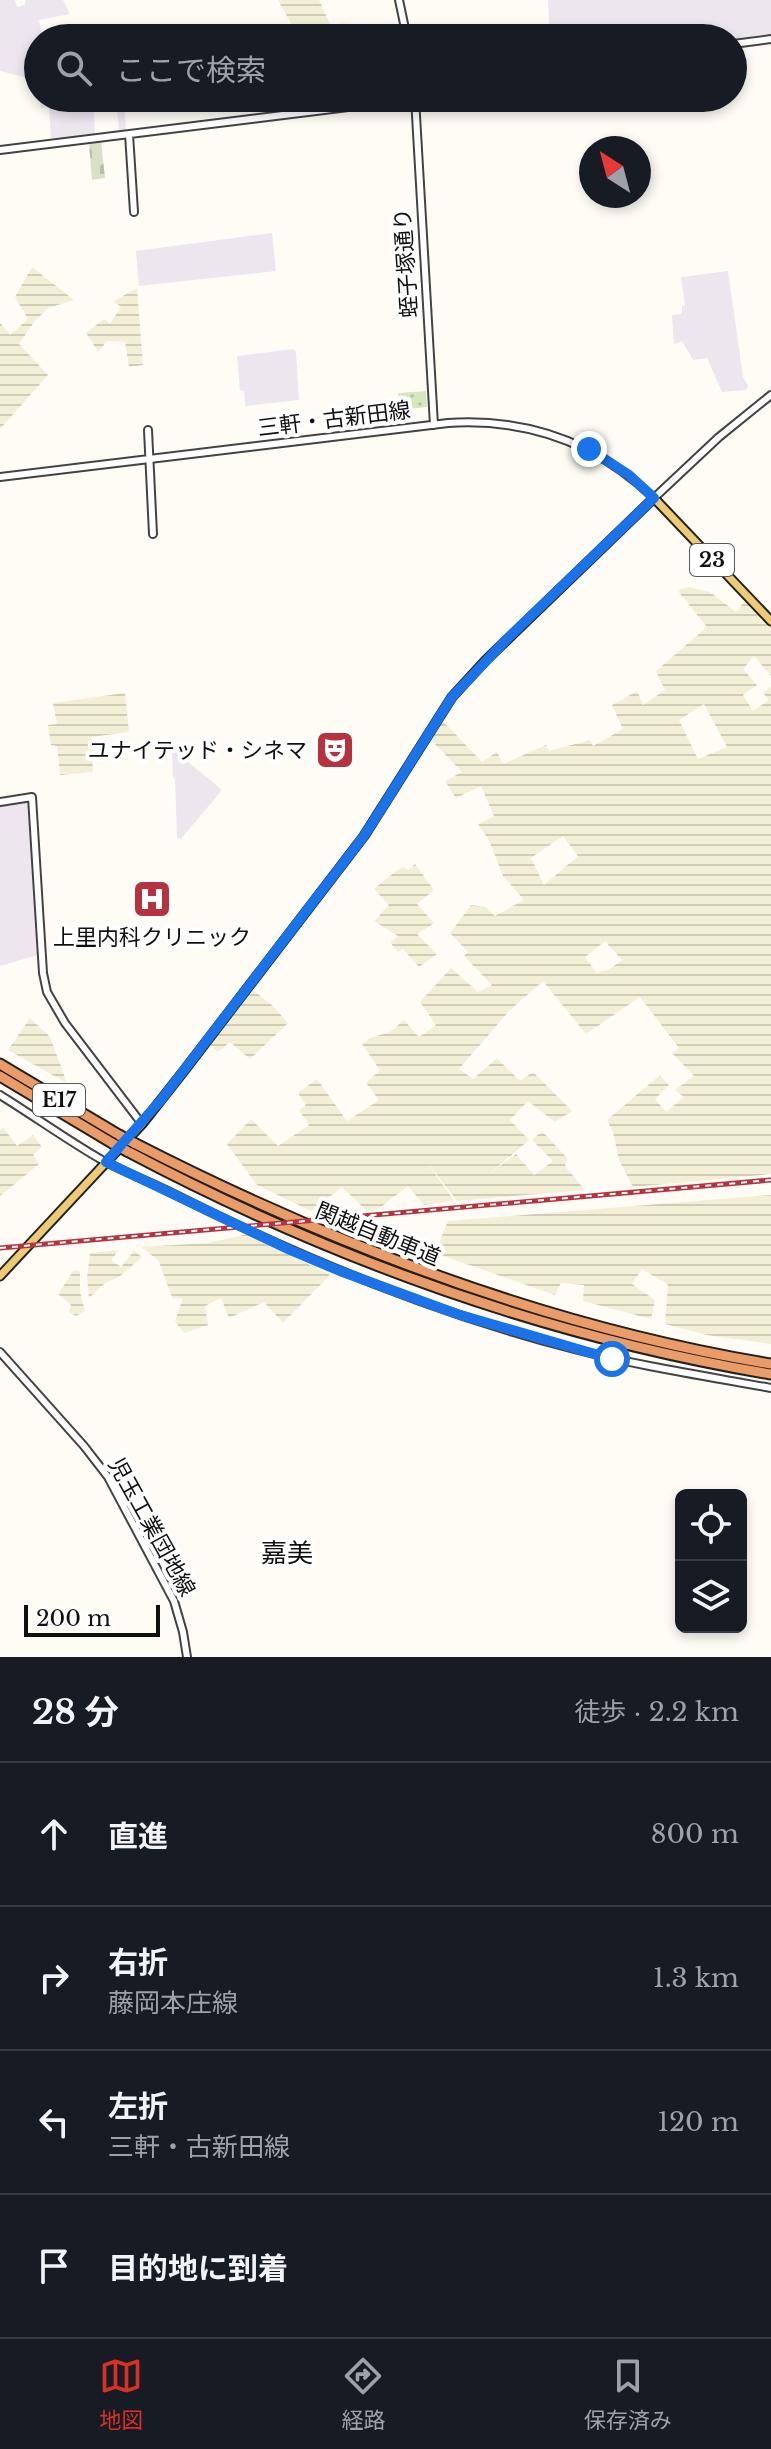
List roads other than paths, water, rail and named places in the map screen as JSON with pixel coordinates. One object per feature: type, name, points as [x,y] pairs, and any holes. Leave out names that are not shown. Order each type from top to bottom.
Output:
[{"type":"highway","name":"関越自動車道","points":[[0,1064],[116,1139]]},
{"type":"highway","name":"関越自動車道","points":[[0,1076],[224,1201],[299,1236],[425,1284],[593,1336],[684,1358],[771,1374]]},
{"type":"highway","name":"関越自動車道","points":[[130,1147],[441,1279],[597,1326],[771,1364]]},
{"type":"main road","name":"23","points":[[654,498],[771,621]]},
{"type":"main road","points":[[0,1276],[142,1124],[364,836],[452,697],[507,639],[654,498]]},
{"type":"street","points":[[399,0],[404,24]]},
{"type":"street","points":[[747,42],[771,39]]},
{"type":"street","points":[[0,150],[305,112]]},
{"type":"street","name":"蛭子塚通り","points":[[418,112],[434,425]]},
{"type":"street","points":[[129,134],[134,212]]},
{"type":"street","points":[[654,498],[719,437],[771,395]]},
{"type":"street","name":"三軒・古新田線","points":[[0,477],[434,425],[491,422],[546,432],[596,453],[629,475],[654,498]]},
{"type":"street","points":[[148,430],[153,534]]},
{"type":"street","points":[[0,802],[32,797],[43,973],[47,992],[75,1037],[142,1124]]},
{"type":"street","points":[[0,1095],[106,1162],[290,1250],[457,1314],[612,1359],[771,1388]]},
{"type":"street","name":"児玉工業団地線","points":[[0,1352],[108,1477],[174,1601],[187,1657]]},
{"type":"railway","points":[[0,1248],[771,1180]]},
{"type":"place","name":"ユナイテッド・シネマ","points":[[335,750]]},
{"type":"place","name":"上里内科クリニック","points":[[152,899]]},
{"type":"district","name":"嘉美","points":[[287,1553]]}]
